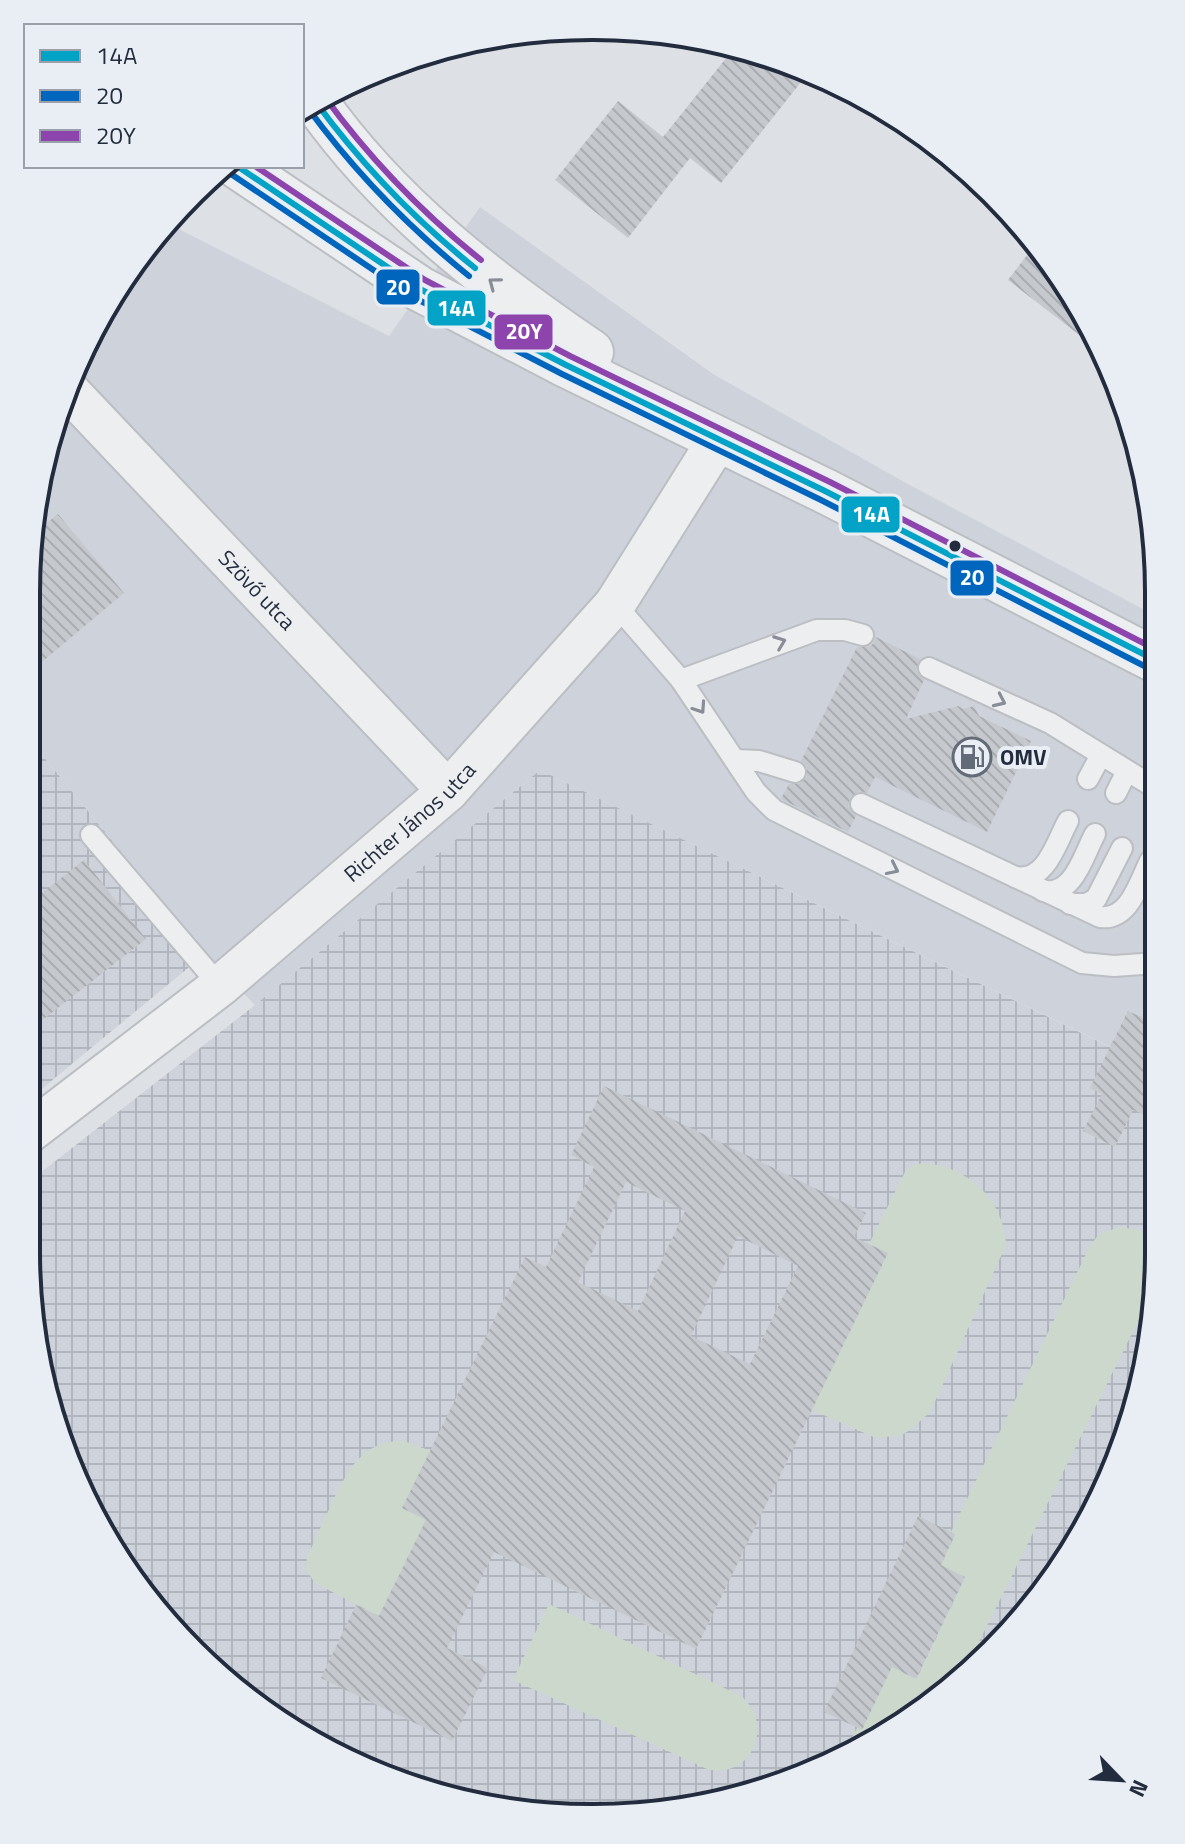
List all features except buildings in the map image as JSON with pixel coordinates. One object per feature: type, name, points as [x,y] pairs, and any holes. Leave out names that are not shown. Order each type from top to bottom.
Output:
[{"type":"street","points":[[322,111],[341,138],[409,211],[471,266],[718,440]]},
{"type":"street","points":[[240,168],[420,289],[1145,655]]},
{"type":"street","name":"Szövő utca","points":[[75,398],[448,791]]},
{"type":"street","name":"Richter János utca","points":[[40,1124],[220,986],[448,791],[615,604],[718,440]]},
{"type":"lane","points":[[615,604],[681,680],[763,801],[785,817],[1082,963],[1114,966],[1145,964]]},
{"type":"lane","points":[[681,680],[817,630],[845,630],[863,635]]},
{"type":"lane","points":[[929,668],[1050,723],[1145,782]]},
{"type":"lane","points":[[1088,779],[1101,755]]},
{"type":"lane","points":[[735,760],[759,761],[795,772]]},
{"type":"lane","points":[[1116,793],[1127,771]]},
{"type":"lane","points":[[861,804],[1094,916],[1118,916],[1145,871]]},
{"type":"lane","points":[[1012,876],[1024,879],[1040,872],[1068,821]]},
{"type":"lane","points":[[1039,889],[1051,892],[1068,885],[1095,834]]},
{"type":"lane","points":[[91,835],[220,986]]},
{"type":"lane","points":[[1067,903],[1086,904],[1096,899],[1122,848]]},
{"type":"shaded area","points":[[480,207],[713,374],[906,483],[1145,610],[1145,1030],[1111,1047],[540,770],[255,1005],[205,954],[40,752],[41,556],[51,485],[69,415],[97,348],[133,286],[177,228],[389,336]]},
{"type":"shaded area","points":[[40,752],[205,954],[40,1090]]},
{"type":"shaded area","points":[[540,770],[1110,1047],[1128,1011],[1145,1019],[1144,1288],[1134,1359],[1116,1429],[1103,1463],[1071,1528],[1031,1588],[957,1667],[929,1690],[869,1730],[770,1775],[665,1799],[629,1803],[556,1803],[450,1785],[415,1775],[348,1747],[316,1730],[256,1690],[202,1642],[154,1588],[114,1528],[97,1496],[69,1429],[59,1394],[45,1324],[40,1252],[40,1173],[255,1005]]},
{"type":"shaded area","points":[[922,1163],[954,1170],[980,1188],[998,1213],[1006,1245],[927,1415],[902,1435],[876,1438],[812,1410],[869,1244],[905,1172]]},
{"type":"shaded area","points":[[1120,1227],[1139,1230],[1145,1234],[1141,1315],[975,1650],[929,1690],[850,1740],[892,1667],[917,1678],[965,1578],[941,1565],[955,1535],[951,1532],[1090,1246],[1099,1234]]},
{"type":"shaded area","points":[[404,1441],[431,1451],[426,1520],[379,1616],[315,1583],[306,1570],[307,1558],[336,1494],[357,1460],[377,1446]]},
{"type":"shaded area","points":[[549,1604],[741,1696],[751,1708],[756,1721],[754,1747],[746,1758],[736,1766],[723,1770],[707,1769],[513,1680]]},
{"type":"transit line","name":"20Y","points":[[332,106],[397,183],[437,223],[481,260]]},
{"type":"transit line","name":"14A","points":[[322,111],[389,190],[475,268]]},
{"type":"transit line","name":"20","points":[[314,115],[382,197],[469,276]]},
{"type":"transit line","name":"14A","points":[[240,168],[420,289],[1145,655]]},
{"type":"transit line","name":"20Y","points":[[258,168],[425,280],[570,356],[830,482],[1145,644]]},
{"type":"transit line","name":"20","points":[[231,174],[415,298],[562,374],[821,500],[1145,666]]},
{"type":"place","name":"OMV","points":[[972,757]]}]
